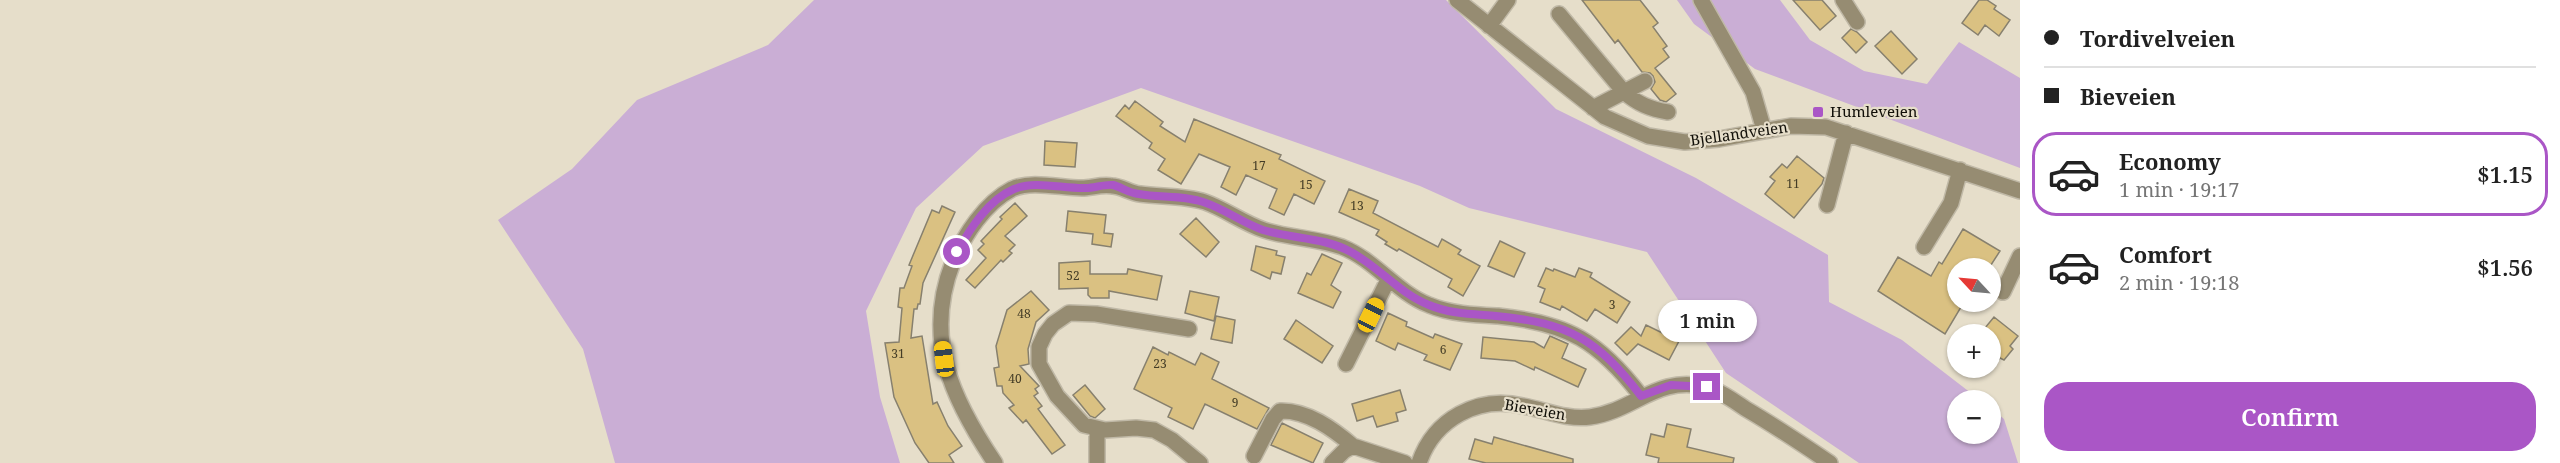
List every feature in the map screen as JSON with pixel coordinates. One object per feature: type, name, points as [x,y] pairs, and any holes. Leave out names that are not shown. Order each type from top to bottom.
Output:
[{"type":"street","name":"Bjellandveien","points":[[1457,0],[1593,108],[1633,131],[1664,140],[1685,142],[1719,139],[1764,130],[1809,126],[1826,127],[2020,191]]},
{"type":"street","points":[[1489,26],[1508,0]]},
{"type":"street","points":[[1701,0],[1753,92],[1764,130]]},
{"type":"street","points":[[1843,0],[1857,22]]},
{"type":"street","points":[[1558,14],[1624,92],[1652,110],[1668,112]]},
{"type":"street","points":[[1593,108],[1645,81]]},
{"type":"street","points":[[1827,205],[1846,132]]},
{"type":"street","points":[[1924,247],[1951,203],[1960,170]]},
{"type":"street","points":[[995,463],[956,399],[949,382],[942,346],[941,306],[949,273],[967,234],[980,217],[1012,189],[1022,186],[1084,188],[1113,185],[1138,194],[1186,198],[1205,202],[1267,231],[1342,247],[1370,264],[1407,294],[1440,309],[1527,320],[1559,327],[1584,338],[1618,367],[1641,396]]},
{"type":"street","points":[[2003,292],[2020,256]]},
{"type":"street","points":[[1346,364],[1388,280]]},
{"type":"street","points":[[1189,329],[1069,313],[1053,324],[1040,347],[1039,364],[1057,396],[1073,416],[1084,424],[1097,429],[1154,430],[1172,440],[1200,463]]},
{"type":"street","name":"Bieveien","points":[[1419,463],[1428,442],[1437,430],[1461,412],[1475,407],[1511,403],[1557,415],[1586,417],[1612,411],[1641,396],[1671,385],[1707,387],[1718,392],[1830,463]]},
{"type":"street","points":[[1254,456],[1273,419],[1280,411],[1290,411],[1323,424],[1353,446],[1405,463]]},
{"type":"street","points":[[1097,429],[1097,463]]},
{"type":"street","points":[[1332,463],[1353,446]]},
{"type":"shaded area","points":[[814,0],[1446,0],[1556,109],[1696,178],[1828,255],[1829,302],[1902,340],[1947,375],[1947,378],[1951,378],[1967,390],[1947,390],[1947,444],[2001,444],[2001,416],[2004,419],[2018,463],[1859,463],[1726,373],[1647,252],[1469,208],[1420,186],[1141,88],[983,146],[916,208],[866,311],[880,397],[900,463],[615,463],[583,349],[498,220],[572,169],[637,100],[768,45]]},
{"type":"shaded area","points":[[1677,0],[1780,0],[1810,40],[1864,71],[1927,84],[1959,42],[2020,78],[2020,168],[1755,69],[1694,24]]},
{"type":"building","points":[[1582,0],[1640,0],[1658,23],[1653,27],[1667,46],[1663,49],[1669,57],[1655,68],[1676,94],[1666,102],[1660,100],[1651,89],[1655,82],[1653,76],[1642,72],[1618,40],[1615,43]]},
{"type":"building","points":[[1793,0],[1822,0],[1836,16],[1820,30]]},
{"type":"building","points":[[1979,0],[1987,0],[1996,6],[1994,9],[2010,20],[1999,36],[1985,25],[1978,35],[1962,23]]},
{"type":"building","points":[[1851,29],[1867,42],[1856,53],[1842,38]]},
{"type":"building","points":[[1891,31],[1917,59],[1902,74],[1875,46]]},
{"type":"building","points":[[1135,101],[1163,122],[1160,126],[1185,142],[1194,119],[1281,155],[1279,159],[1325,181],[1314,204],[1294,194],[1284,215],[1269,208],[1277,189],[1246,175],[1236,195],[1221,187],[1230,167],[1199,154],[1181,184],[1158,170],[1165,159],[1149,148],[1152,143],[1116,116],[1125,105],[1129,109]]},
{"type":"building","points":[[1045,141],[1077,143],[1075,167],[1044,165]]},
{"type":"building","points":[[1797,156],[1824,178],[1822,184],[1794,218],[1765,194],[1775,181],[1770,177],[1782,164],[1787,168]]},
{"type":"building","points":[[1349,189],[1378,201],[1373,213],[1438,247],[1442,239],[1461,250],[1458,254],[1480,266],[1463,296],[1448,287],[1452,279],[1399,249],[1397,251],[1385,244],[1387,242],[1376,235],[1379,230],[1339,212]]},
{"type":"building","points":[[1015,203],[1027,216],[1005,236],[1015,245],[1009,251],[1012,253],[1003,262],[1001,260],[975,288],[966,280],[986,258],[978,250],[984,244],[981,241],[1002,219],[1000,217]]},
{"type":"building","points":[[942,206],[955,212],[923,283],[920,304],[917,309],[914,309],[911,338],[922,336],[933,404],[937,402],[948,426],[962,446],[949,455],[954,463],[929,463],[915,443],[894,397],[885,343],[899,342],[902,308],[898,307],[900,288],[904,288],[912,266],[909,265],[932,210],[939,213]]},
{"type":"building","points":[[1068,211],[1106,215],[1104,233],[1113,234],[1111,247],[1092,244],[1093,234],[1066,231]]},
{"type":"building","points":[[1196,218],[1219,242],[1206,257],[1180,234]]},
{"type":"building","points":[[1963,229],[2000,251],[1995,258],[1947,258],[1947,312],[1958,312],[1951,324],[1947,324],[1945,334],[1878,291],[1898,257],[1931,276],[1939,262],[1942,264]]},
{"type":"building","points":[[1500,241],[1525,253],[1514,277],[1488,266]]},
{"type":"building","points":[[1256,246],[1277,251],[1276,255],[1285,257],[1281,274],[1272,272],[1270,279],[1251,270]]},
{"type":"building","points":[[1322,254],[1342,263],[1331,285],[1341,292],[1333,308],[1298,293],[1307,273],[1311,275]]},
{"type":"building","points":[[1090,261],[1090,274],[1127,274],[1128,269],[1162,276],[1157,300],[1109,291],[1109,298],[1091,298],[1088,295],[1088,288],[1059,289],[1059,263]]},
{"type":"building","points":[[1546,268],[1575,277],[1579,268],[1592,273],[1590,277],[1630,302],[1617,323],[1595,309],[1587,321],[1562,306],[1560,310],[1540,302],[1545,289],[1538,286]]},
{"type":"building","points":[[1031,291],[1049,310],[1036,322],[1028,349],[1029,364],[1020,366],[1039,386],[1035,389],[1038,393],[1034,396],[1042,406],[1038,409],[1065,445],[1052,454],[1026,420],[1023,423],[1009,408],[1014,405],[1003,393],[1002,386],[997,386],[994,368],[999,367],[996,346],[1007,310]]},
{"type":"building","points":[[1190,291],[1219,297],[1214,321],[1185,313]]},
{"type":"building","points":[[1388,313],[1407,322],[1406,326],[1433,338],[1435,334],[1462,344],[1450,370],[1424,360],[1427,355],[1398,343],[1395,350],[1376,341]]},
{"type":"building","points":[[1216,316],[1235,320],[1232,343],[1211,339]]},
{"type":"building","points":[[1994,317],[2018,336],[2010,346],[2013,349],[2004,360],[2001,358],[2001,324],[1988,324]]},
{"type":"building","points":[[1296,320],[1333,346],[1322,363],[1284,339]]},
{"type":"building","points":[[1646,325],[1679,341],[1669,360],[1638,344],[1627,355],[1615,343],[1631,327],[1641,336]]},
{"type":"building","points":[[1550,336],[1568,344],[1562,358],[1586,369],[1578,387],[1535,367],[1534,370],[1515,361],[1481,358],[1483,337],[1534,342],[1544,348]]},
{"type":"building","points":[[1153,347],[1195,365],[1201,353],[1219,362],[1212,379],[1269,408],[1257,429],[1205,404],[1193,429],[1168,417],[1172,408],[1134,389]]},
{"type":"building","points":[[1085,385],[1105,409],[1095,418],[1090,416],[1073,395]]},
{"type":"building","points":[[1400,390],[1406,410],[1396,413],[1398,421],[1377,427],[1373,416],[1357,421],[1352,404]]},
{"type":"building","points":[[1282,423],[1323,443],[1313,463],[1271,445]]},
{"type":"building","points":[[1667,424],[1691,429],[1687,447],[1734,458],[1733,463],[1658,463],[1659,458],[1646,455],[1651,434],[1664,437]]},
{"type":"building","points":[[1494,437],[1573,459],[1573,463],[1486,463],[1469,459],[1475,439],[1492,444]]},
{"type":"place","name":"Humleveien","points":[[1818,112]]},
{"type":"route","points":[[957,252],[980,217],[1001,197],[1012,189],[1022,186],[1084,188],[1113,185],[1138,194],[1186,198],[1205,202],[1267,231],[1342,247],[1370,264],[1407,294],[1440,309],[1527,320],[1559,327],[1584,338],[1618,367],[1641,396],[1671,385],[1707,387]]}]
